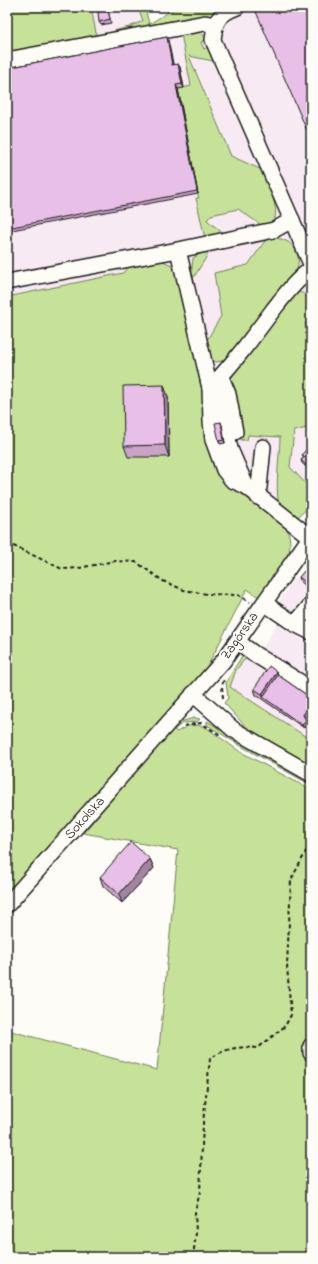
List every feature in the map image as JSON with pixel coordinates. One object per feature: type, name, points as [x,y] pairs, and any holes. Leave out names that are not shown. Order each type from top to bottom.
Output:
[{"type":"street","points":[[210,388],[221,377],[284,296],[309,273],[292,220],[213,40],[215,25],[224,12],[237,7]]},
{"type":"street","points":[[7,60],[205,23],[215,25]]},
{"type":"street","points":[[7,282],[178,250],[274,230],[292,220]]},
{"type":"street","points":[[178,250],[210,388],[225,424],[230,449],[246,486],[310,537]]},
{"type":"street","points":[[221,377],[228,394],[246,486]]},
{"type":"street","points":[[258,497],[262,446]]},
{"type":"street","name":"Zagórska","points":[[163,730],[238,642],[310,537]]},
{"type":"street","points":[[295,624],[311,605]]},
{"type":"street","points":[[262,606],[311,632]]},
{"type":"street","points":[[238,642],[311,689]]},
{"type":"street","points":[[194,694],[234,730],[311,774]]},
{"type":"street","name":"Sokolska","points":[[7,905],[163,730]]},
{"type":"street","points":[[311,1046],[311,1053]]},
{"type":"path","points":[[7,543],[62,569],[79,568],[115,560],[136,562],[163,581],[184,590],[207,594],[238,595],[262,606]]},
{"type":"path","points":[[193,1257],[196,1233],[195,1212],[200,1192],[203,1123],[210,1059],[221,1051],[240,1046],[258,1048],[285,1026],[291,1015],[287,966],[291,880],[311,842]]},
{"type":"shaded area","points":[[7,7],[145,7],[149,24],[177,7],[311,7],[311,497],[284,525],[243,582],[7,303]]},
{"type":"shaded area","points":[[295,577],[306,586],[311,579],[311,740],[230,687],[236,670],[245,659],[256,659],[278,622],[281,624],[290,613],[277,604]]},
{"type":"green space","points":[[7,7],[91,7],[97,38],[14,54],[7,52]]},
{"type":"green space","points":[[138,7],[145,7],[149,24],[177,7],[223,7],[212,16],[118,34],[114,31],[143,21]]},
{"type":"green space","points":[[197,29],[207,39],[201,42],[204,49],[208,47],[213,61],[189,56],[231,156],[262,170],[271,193],[276,212],[274,220],[270,224],[261,225],[238,209],[211,215],[207,220],[224,234],[205,239],[196,198],[199,198],[178,89],[191,86],[181,34]]},
{"type":"green space","points":[[270,238],[284,240],[294,247],[298,258],[296,272],[230,359],[217,362],[210,360],[205,348],[207,340],[221,316],[214,273],[248,265],[265,241]]},
{"type":"green space","points":[[205,251],[210,251],[194,277],[191,278],[193,258]]},
{"type":"green space","points":[[161,260],[174,266],[178,273],[220,478],[286,526],[290,546],[288,556],[280,574],[262,599],[247,589],[202,677],[7,896],[7,297],[123,273],[129,266]]},
{"type":"green space","points":[[298,292],[303,293],[309,299],[311,313],[311,322],[305,323],[311,351],[311,427],[294,431],[290,467],[311,489],[311,505],[298,517],[284,510],[278,501],[277,483],[280,437],[248,435],[247,440],[241,440],[230,385],[231,378],[294,294]]},
{"type":"green space","points":[[245,651],[256,659],[252,663],[245,659],[236,670],[230,687],[311,740],[311,766],[247,728],[224,703],[228,698],[226,682]]},
{"type":"green space","points":[[194,718],[200,719],[197,722],[183,723],[174,730],[177,732],[187,726],[198,725],[207,728],[239,751],[311,790],[311,1257],[7,1257],[7,1030],[157,1070],[178,850],[83,833],[172,728],[180,722]]},
{"type":"green space","points":[[207,721],[243,744],[311,782],[311,785],[241,746],[207,725]]},
{"type":"building","points":[[254,7],[311,7],[311,140]]},
{"type":"building","points":[[108,10],[110,19],[99,22],[98,12]]},
{"type":"building","points":[[167,37],[172,65],[178,64],[182,84],[176,85],[197,191],[7,228],[7,68]]},
{"type":"building","points":[[164,385],[165,445],[124,446],[123,386]]},
{"type":"building","points":[[221,422],[224,440],[219,441],[215,423]]},
{"type":"building","points":[[311,445],[311,470],[301,460],[305,457],[302,454]]},
{"type":"building","points":[[304,571],[310,576],[305,582],[299,577]]},
{"type":"building","points":[[269,666],[277,672],[262,694],[254,689]]},
{"type":"building","points":[[278,675],[311,698],[311,704],[303,715],[306,720],[302,725],[263,697]]},
{"type":"building","points":[[311,704],[311,720],[303,715]]},
{"type":"building","points":[[131,842],[150,859],[119,894],[100,877]]}]
